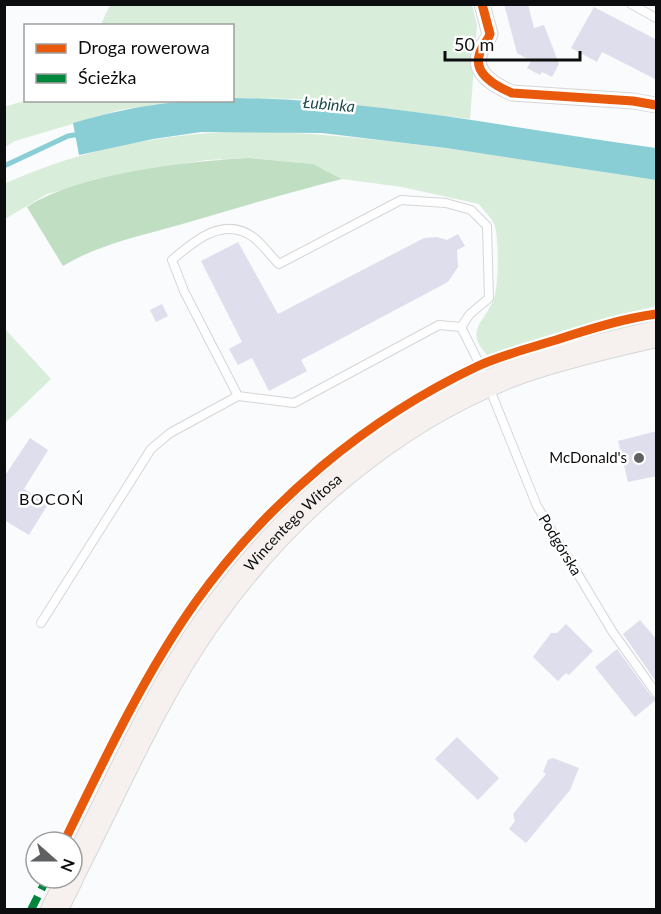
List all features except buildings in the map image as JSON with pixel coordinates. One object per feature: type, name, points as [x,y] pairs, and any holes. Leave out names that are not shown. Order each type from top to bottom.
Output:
[{"type":"main road","name":"Wincentego Witosa","points":[[84,850],[173,677],[207,622],[267,548],[343,475],[394,436],[488,384],[519,371],[595,347],[657,334]]},
{"type":"main road","points":[[54,909],[64,890]]},
{"type":"street","points":[[482,4],[490,34],[480,52],[479,68],[485,76],[502,88],[513,93],[633,101],[657,105]]},
{"type":"lane","points":[[631,4],[657,18]]},
{"type":"lane","points":[[41,623],[152,449],[170,433],[238,396],[294,403],[439,326],[461,327],[470,314],[489,298],[487,226],[471,210],[446,202],[401,200],[279,264],[247,234],[234,227],[218,229],[188,245],[172,260],[184,291],[238,396]]},
{"type":"lane","name":"Podgórska","points":[[461,327],[488,384],[537,506],[612,631],[657,693]]},
{"type":"green space","points":[[110,5],[472,5],[477,25],[470,119],[301,99],[234,98],[234,24],[101,24]]},
{"type":"green space","points":[[24,101],[171,102],[119,110],[15,141],[5,147],[4,107]]},
{"type":"green space","points":[[251,131],[302,133],[404,143],[656,180],[655,306],[550,335],[489,357],[476,334],[495,295],[498,264],[497,242],[494,224],[479,204],[402,187],[342,179],[313,164],[249,158],[207,160],[144,170],[47,194],[5,219],[4,184],[34,171],[94,152],[156,139]]},
{"type":"green space","points":[[249,158],[313,164],[342,179],[119,242],[90,252],[63,266],[27,207],[74,186],[134,171],[196,162]]},
{"type":"green space","points":[[5,329],[51,379],[5,423]]},
{"type":"water","points":[[234,98],[340,104],[445,116],[656,148],[656,180],[446,148],[322,133],[201,132],[153,139],[79,155],[73,123],[152,105],[180,102],[234,102]]},
{"type":"waterway","name":"Łubinka","points":[[4,166],[68,136],[80,134]]},
{"type":"marked path","points":[[31,910],[41,890]]},
{"type":"cycle path","points":[[482,4],[490,34],[481,50],[478,63],[488,79],[500,87],[512,93],[633,101],[656,105]]},
{"type":"cycle path","points":[[70,830],[141,689],[195,603],[254,531],[322,466],[397,411],[478,366],[593,328],[656,314]]},
{"type":"place","name":"McDonald's","points":[[639,458]]},
{"type":"district","name":"BOCOŃ","points":[[52,499]]}]
